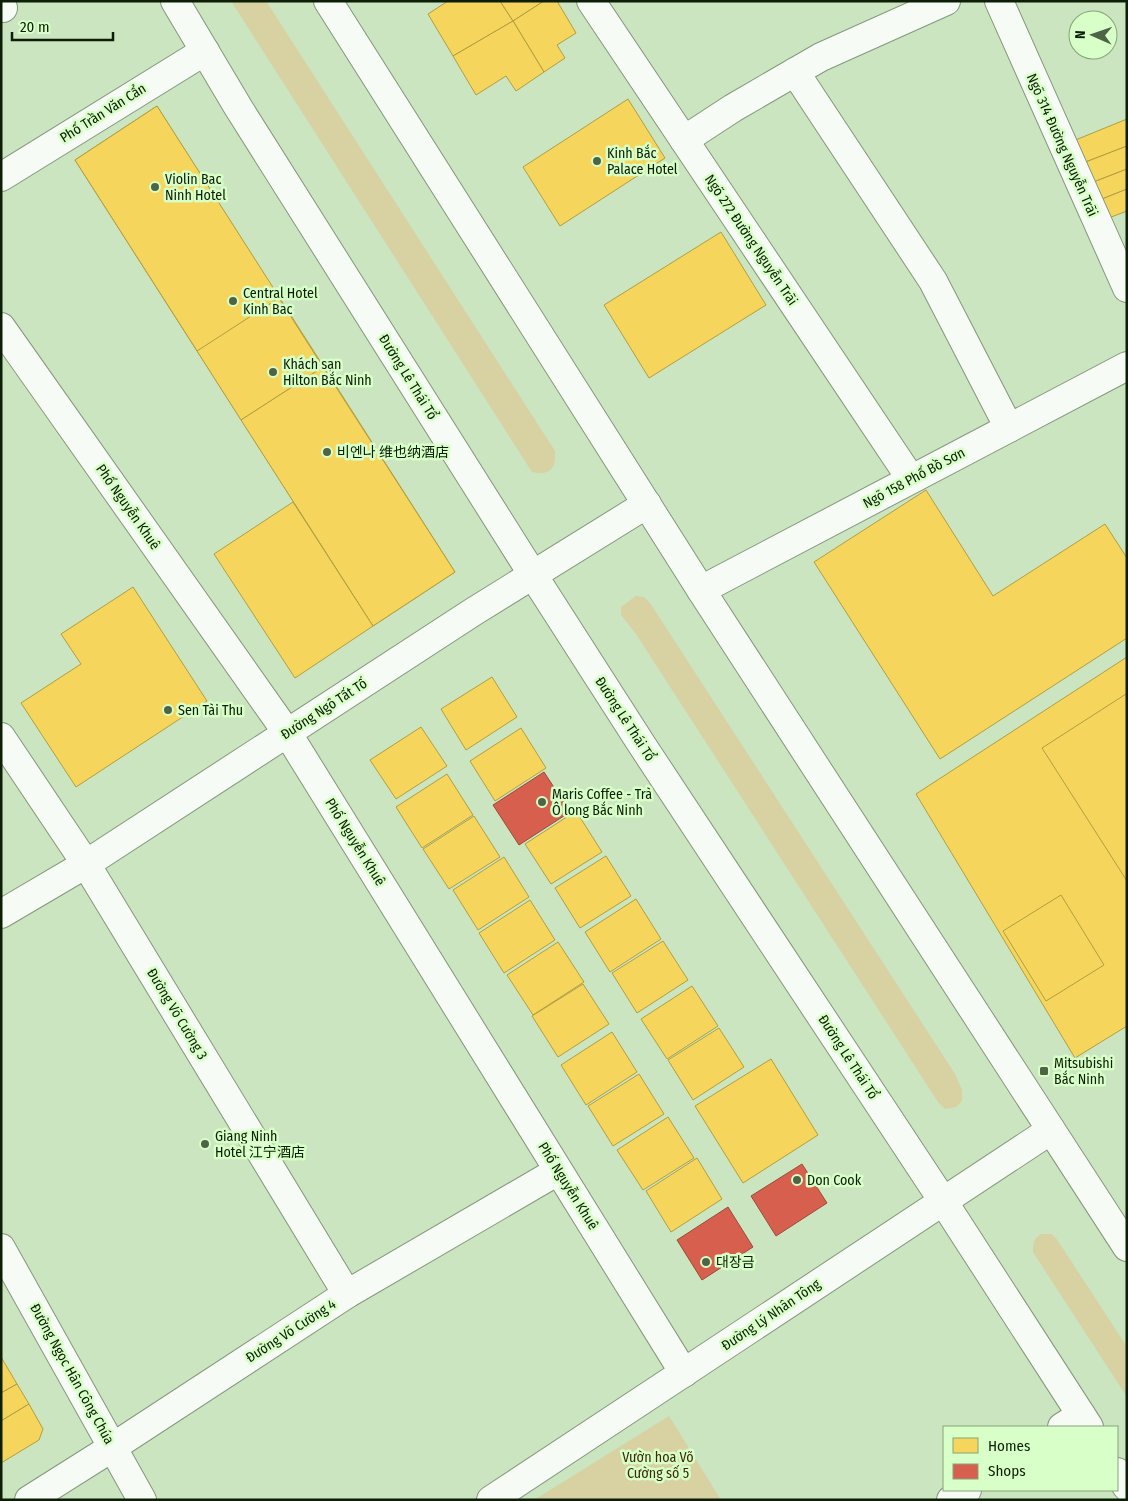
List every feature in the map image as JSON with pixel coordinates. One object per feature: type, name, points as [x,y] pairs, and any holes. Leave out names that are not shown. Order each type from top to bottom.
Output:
[{"type":"street","name":"Đường Lê Thái Tổ","points":[[175,1],[238,107],[647,753],[943,1200],[1077,1423]]},
{"type":"street","points":[[328,1],[701,590],[1127,1247]]},
{"type":"street","name":"Ngõ 272 Đường Nguyễn Trãi","points":[[591,1],[911,479]]},
{"type":"street","points":[[684,140],[732,108],[821,57],[946,1]]},
{"type":"street","name":"Ngõ 314 Đường Nguyễn Trãi","points":[[999,1],[1127,288]]},
{"type":"street","name":"Phố Trần Văn Cẩn","points":[[1,177],[205,51]]},
{"type":"street","points":[[795,72],[933,282],[1009,428]]},
{"type":"street","name":"Phố Nguyễn Khuê","points":[[1,327],[288,734],[684,1373]]},
{"type":"street","name":"Ngõ 158 Phố Bồ Sơn","points":[[701,590],[1127,366]]},
{"type":"street","name":"Đường Ngô Tất Tố","points":[[1,914],[86,864],[473,612],[647,504]]},
{"type":"street","name":"Đường Võ Cường 3","points":[[1,737],[86,864],[347,1294]]},
{"type":"street","name":"Đường Lý Nhân Tông","points":[[491,1500],[1051,1130]]},
{"type":"street","name":"Đường Võ Cường 4","points":[[29,1500],[113,1448],[347,1294],[558,1171]]},
{"type":"street","name":"Đường Ngọc Hân Công Chúa","points":[[1,1248],[142,1500]]},
{"type":"street","points":[[1118,1474],[1127,1488]]},
{"type":"street","points":[[951,1500],[964,1491]]},
{"type":"green space","points":[[231,1],[266,1],[555,451],[551,470],[543,473],[532,472]]},
{"type":"green space","points":[[636,596],[644,597],[650,603],[955,1074],[962,1090],[962,1101],[956,1107],[945,1109],[938,1102],[636,634],[621,615],[621,607]]},
{"type":"green space","points":[[1041,1234],[1052,1234],[1058,1241],[1127,1347],[1127,1397],[1033,1252],[1034,1242]]},
{"type":"green space","name":"Vườn hoa Võ Cường số 5","points":[[669,1416],[721,1500],[534,1500]]},
{"type":"building: Homes","points":[[448,1],[500,1],[513,21],[453,56],[428,14]]},
{"type":"building: Homes","points":[[500,1],[544,1],[513,21]]},
{"type":"building: Homes","points":[[544,1],[557,1],[576,33],[557,45],[565,58],[544,72],[513,21]]},
{"type":"building: Homes","points":[[513,21],[544,72],[516,91],[506,76],[476,95],[453,56]]},
{"type":"building: Homes","points":[[628,99],[665,158],[560,226],[523,167]]},
{"type":"building: Homes","points":[[157,106],[279,298],[197,351],[75,160]]},
{"type":"building: Homes","points":[[157,106],[455,572],[373,626],[75,160]]},
{"type":"building: Homes","points":[[1127,119],[1127,146],[1083,163],[1073,141]]},
{"type":"building: Homes","points":[[1127,146],[1127,169],[1091,183],[1083,163]]},
{"type":"building: Homes","points":[[1127,169],[1127,189],[1097,201],[1091,183]]},
{"type":"building: Homes","points":[[1127,189],[1127,211],[1106,219],[1097,201]]},
{"type":"building: Homes","points":[[721,232],[766,305],[649,378],[604,305]]},
{"type":"building: Homes","points":[[279,298],[323,367],[241,420],[197,351]]},
{"type":"building: Homes","points":[[323,367],[455,572],[373,626],[241,420]]},
{"type":"building: Homes","points":[[926,490],[993,596],[1105,524],[1127,558],[1127,638],[940,759],[814,562]]},
{"type":"building: Homes","points":[[293,502],[373,626],[295,678],[214,554]]},
{"type":"building: Homes","points":[[133,587],[207,701],[76,787],[21,703],[81,664],[61,634]]},
{"type":"building: Homes","points":[[1127,657],[1127,1026],[1075,1058],[916,794]]},
{"type":"building: Homes","points":[[492,677],[517,717],[466,750],[441,709]]},
{"type":"building: Homes","points":[[1126,694],[1127,696],[1127,881],[1042,748]]},
{"type":"building: Homes","points":[[421,727],[447,766],[396,799],[370,760]]},
{"type":"building: Homes","points":[[521,728],[546,768],[495,801],[470,761]]},
{"type":"building: Homes","points":[[447,774],[473,815],[422,848],[396,807]]},
{"type":"building: Homes","points":[[576,811],[602,852],[551,884],[525,844]]},
{"type":"building: Homes","points":[[474,816],[500,857],[449,889],[423,849]]},
{"type":"building: Homes","points":[[606,856],[631,896],[580,928],[555,888]]},
{"type":"building: Homes","points":[[504,857],[529,897],[478,930],[453,890]]},
{"type":"building: Homes","points":[[1061,895],[1104,965],[1046,1001],[1003,931]]},
{"type":"building: Homes","points":[[636,899],[661,939],[610,972],[585,932]]},
{"type":"building: Homes","points":[[530,900],[555,940],[504,973],[479,933]]},
{"type":"building: Homes","points":[[663,941],[688,980],[637,1013],[612,973]]},
{"type":"building: Homes","points":[[558,942],[584,982],[533,1015],[507,975]]},
{"type":"building: Homes","points":[[583,984],[609,1024],[558,1057],[532,1016]]},
{"type":"building: Homes","points":[[692,986],[718,1026],[667,1059],[641,1019]]},
{"type":"building: Homes","points":[[719,1028],[744,1067],[693,1100],[668,1060]]},
{"type":"building: Homes","points":[[612,1032],[637,1072],[586,1105],[561,1065]]},
{"type":"building: Homes","points":[[771,1059],[818,1135],[743,1183],[695,1106]]},
{"type":"building: Homes","points":[[639,1074],[664,1114],[613,1146],[588,1106]]},
{"type":"building: Homes","points":[[668,1117],[694,1158],[643,1190],[617,1150]]},
{"type":"building: Homes","points":[[697,1158],[722,1199],[671,1232],[646,1191]]},
{"type":"building: Homes","points":[[1,1357],[17,1384],[1,1393]]},
{"type":"building: Homes","points":[[17,1384],[29,1404],[1,1421],[1,1393]]},
{"type":"building: Homes","points":[[29,1404],[43,1429],[39,1440],[1,1463],[1,1421]]},
{"type":"building: Shops","points":[[544,772],[570,812],[519,845],[493,805]]},
{"type":"building: Shops","points":[[802,1164],[827,1203],[776,1236],[751,1196]]},
{"type":"building: Shops","points":[[728,1207],[753,1247],[702,1280],[677,1240]]},
{"type":"place","name":"Kinh Bắc Palace Hotel","points":[[597,161]]},
{"type":"place","name":"Violin Bac Ninh Hotel","points":[[155,187]]},
{"type":"place","name":"Central Hotel Kinh Bac","points":[[233,301]]},
{"type":"place","name":"Khách sạn Hilton Bắc Ninh","points":[[273,372]]},
{"type":"place","name":"비엔나 维也纳酒店","points":[[327,452]]},
{"type":"place","name":"Sen Tài Thu","points":[[168,710]]},
{"type":"place","name":"Maris Coffee - Trà Ô long Bắc Ninh","points":[[542,802]]},
{"type":"place","name":"Mitsubishi Bắc Ninh","points":[[1044,1071]]},
{"type":"place","name":"Giang Ninh Hotel 江宁酒店","points":[[205,1144]]},
{"type":"place","name":"Don Cook","points":[[797,1180]]},
{"type":"place","name":"대장금","points":[[706,1262]]}]
